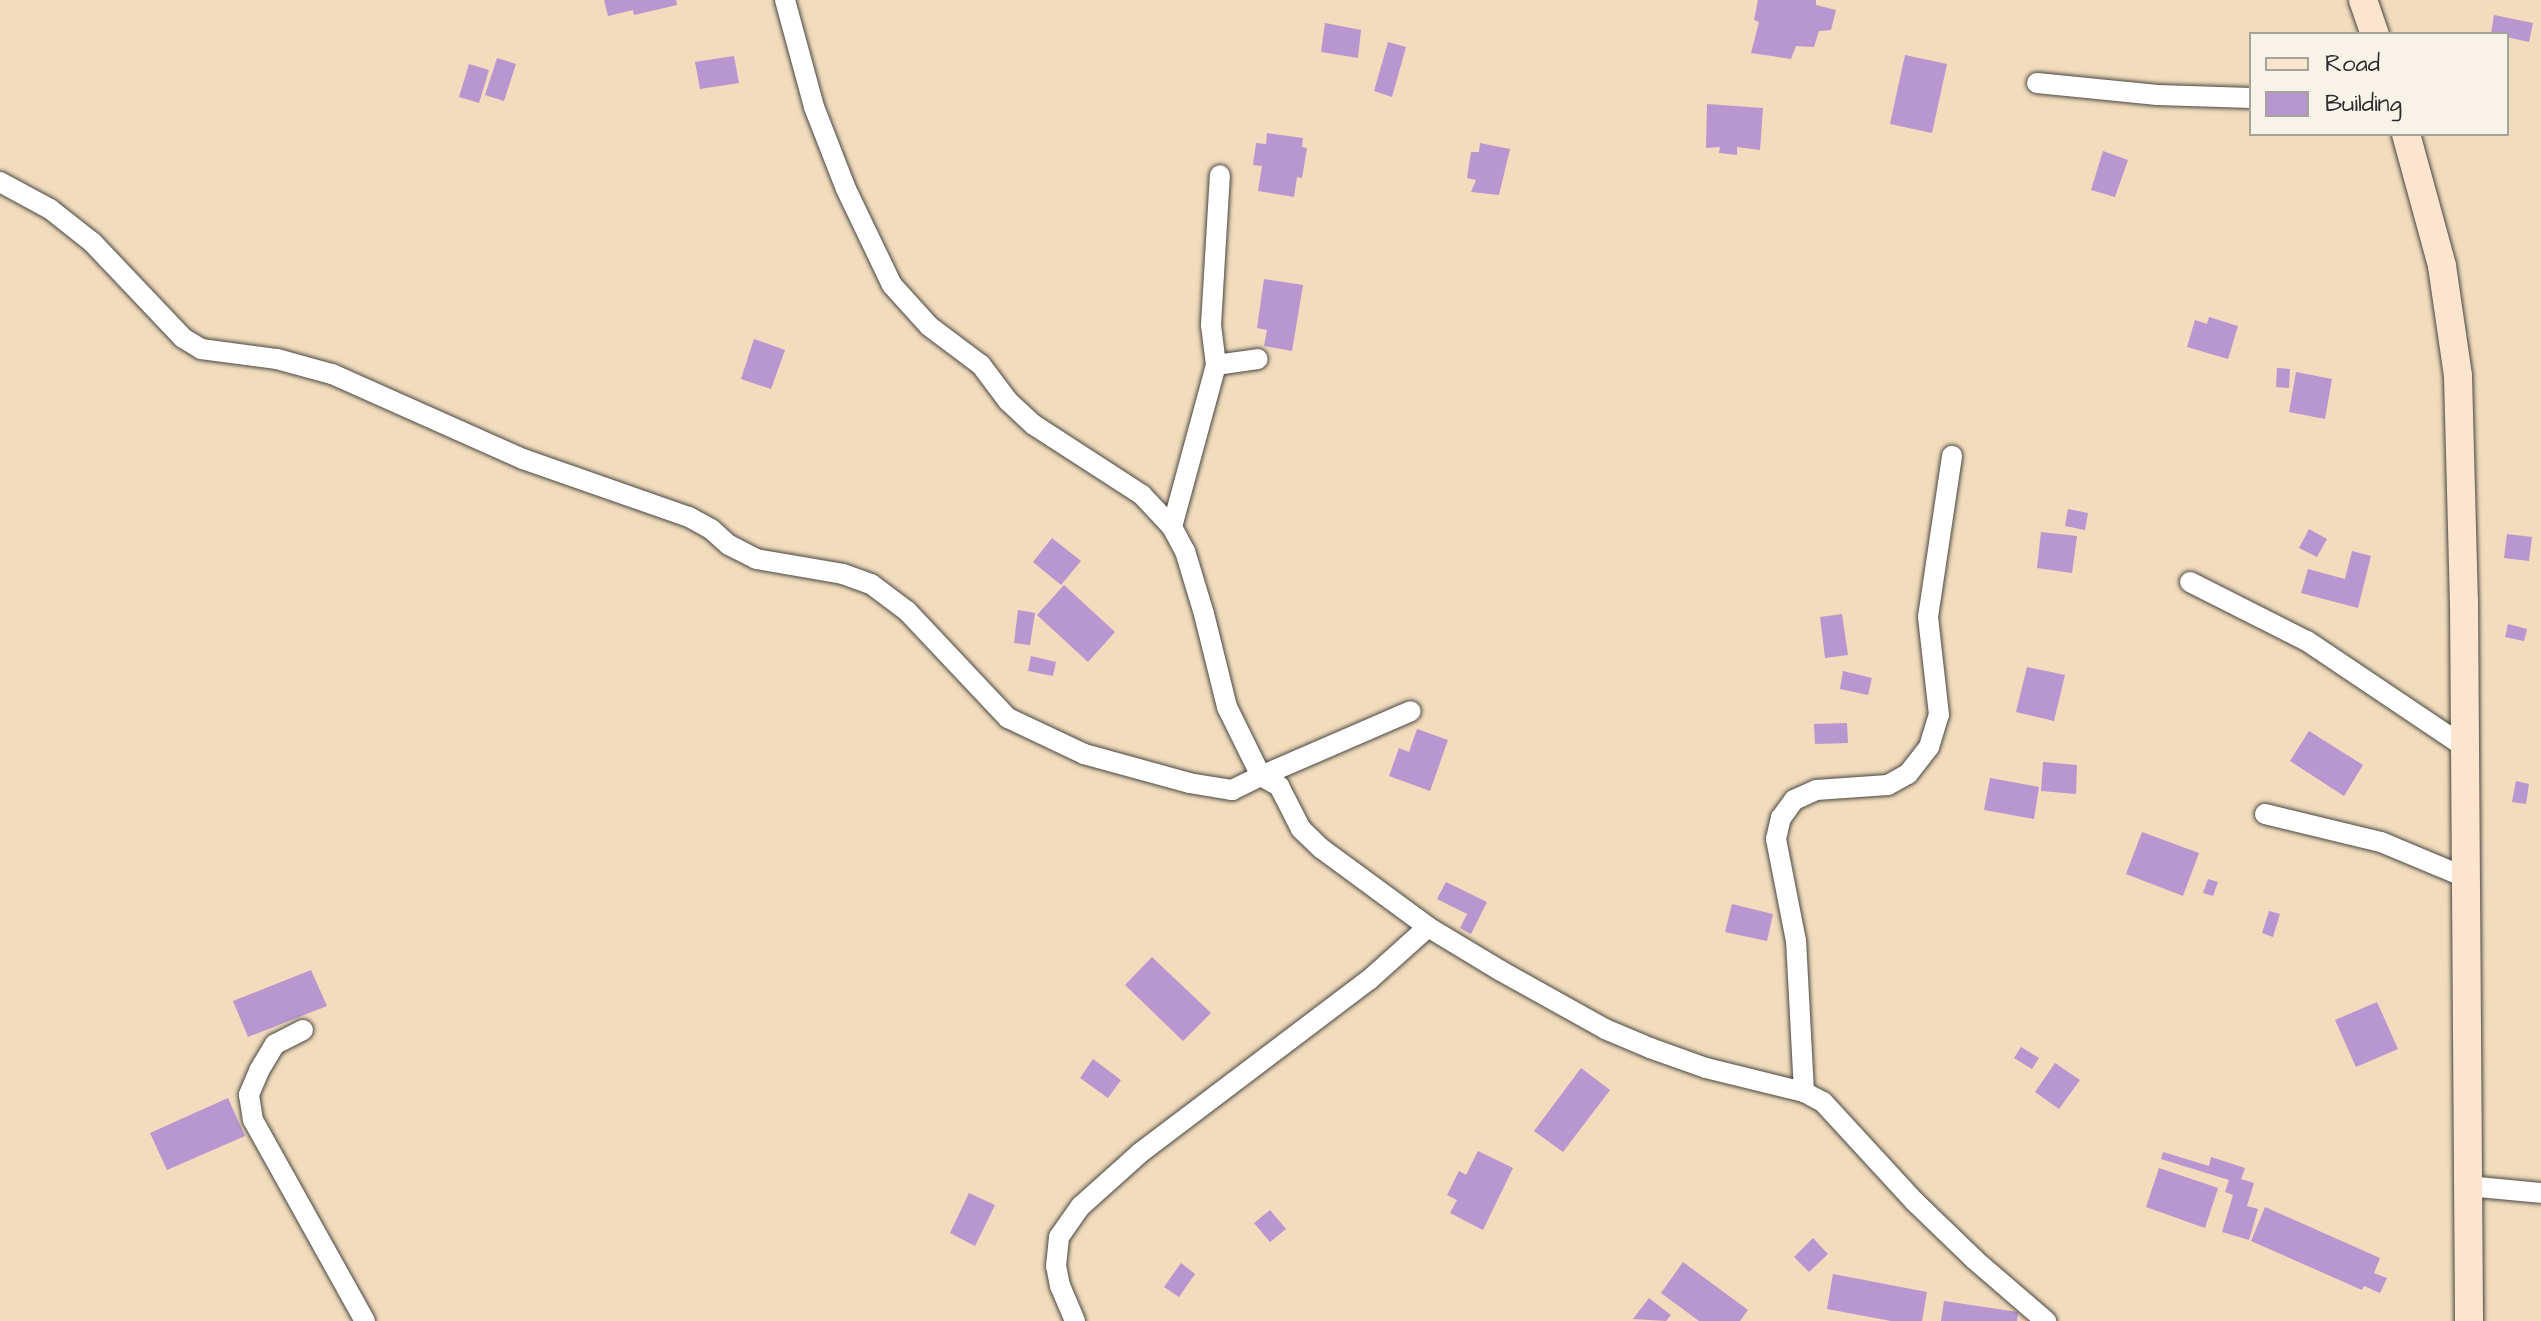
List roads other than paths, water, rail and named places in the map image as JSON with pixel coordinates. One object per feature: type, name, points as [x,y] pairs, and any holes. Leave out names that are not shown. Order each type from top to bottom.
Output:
[{"type":"main road","points":[[2363,0],[2374,32]]},
{"type":"main road","points":[[2407,136],[2442,266],[2458,376],[2466,748],[2469,1321]]},
{"type":"street","points":[[785,0],[814,107],[846,189],[892,285],[929,326],[981,365],[1008,401],[1034,425],[1142,495],[1172,527],[1185,551],[1227,707],[1261,776],[1279,786],[1301,829],[1322,849],[1428,927],[1605,1029],[1706,1068],[1804,1092],[1823,1102],[1934,1221],[2046,1321]]},
{"type":"street","points":[[2037,83],[2157,95],[2249,98]]},
{"type":"street","points":[[1172,527],[1216,365],[1211,325],[1220,175]]},
{"type":"street","points":[[0,182],[50,209],[92,242],[183,338],[201,349],[277,359],[332,374],[523,459],[689,517],[711,529],[729,545],[756,559],[843,574],[871,584],[907,611],[1008,718],[1084,754],[1189,783],[1232,790],[1411,711]]},
{"type":"street","points":[[1216,365],[1258,359]]},
{"type":"street","points":[[1804,1092],[1796,941],[1776,839],[1781,818],[1794,800],[1816,790],[1888,785],[1908,774],[1929,747],[1939,715],[1928,617],[1952,456]]},
{"type":"street","points":[[2190,582],[2307,641],[2466,748]]},
{"type":"street","points":[[2265,814],[2381,842],[2467,878]]},
{"type":"street","points":[[1075,1321],[1060,1286],[1056,1266],[1059,1237],[1081,1206],[1140,1153],[1369,980],[1428,927]]},
{"type":"street","points":[[303,1030],[275,1044],[259,1071],[249,1095],[253,1120],[365,1321]]},
{"type":"street","points":[[2467,1186],[2541,1193]]}]
